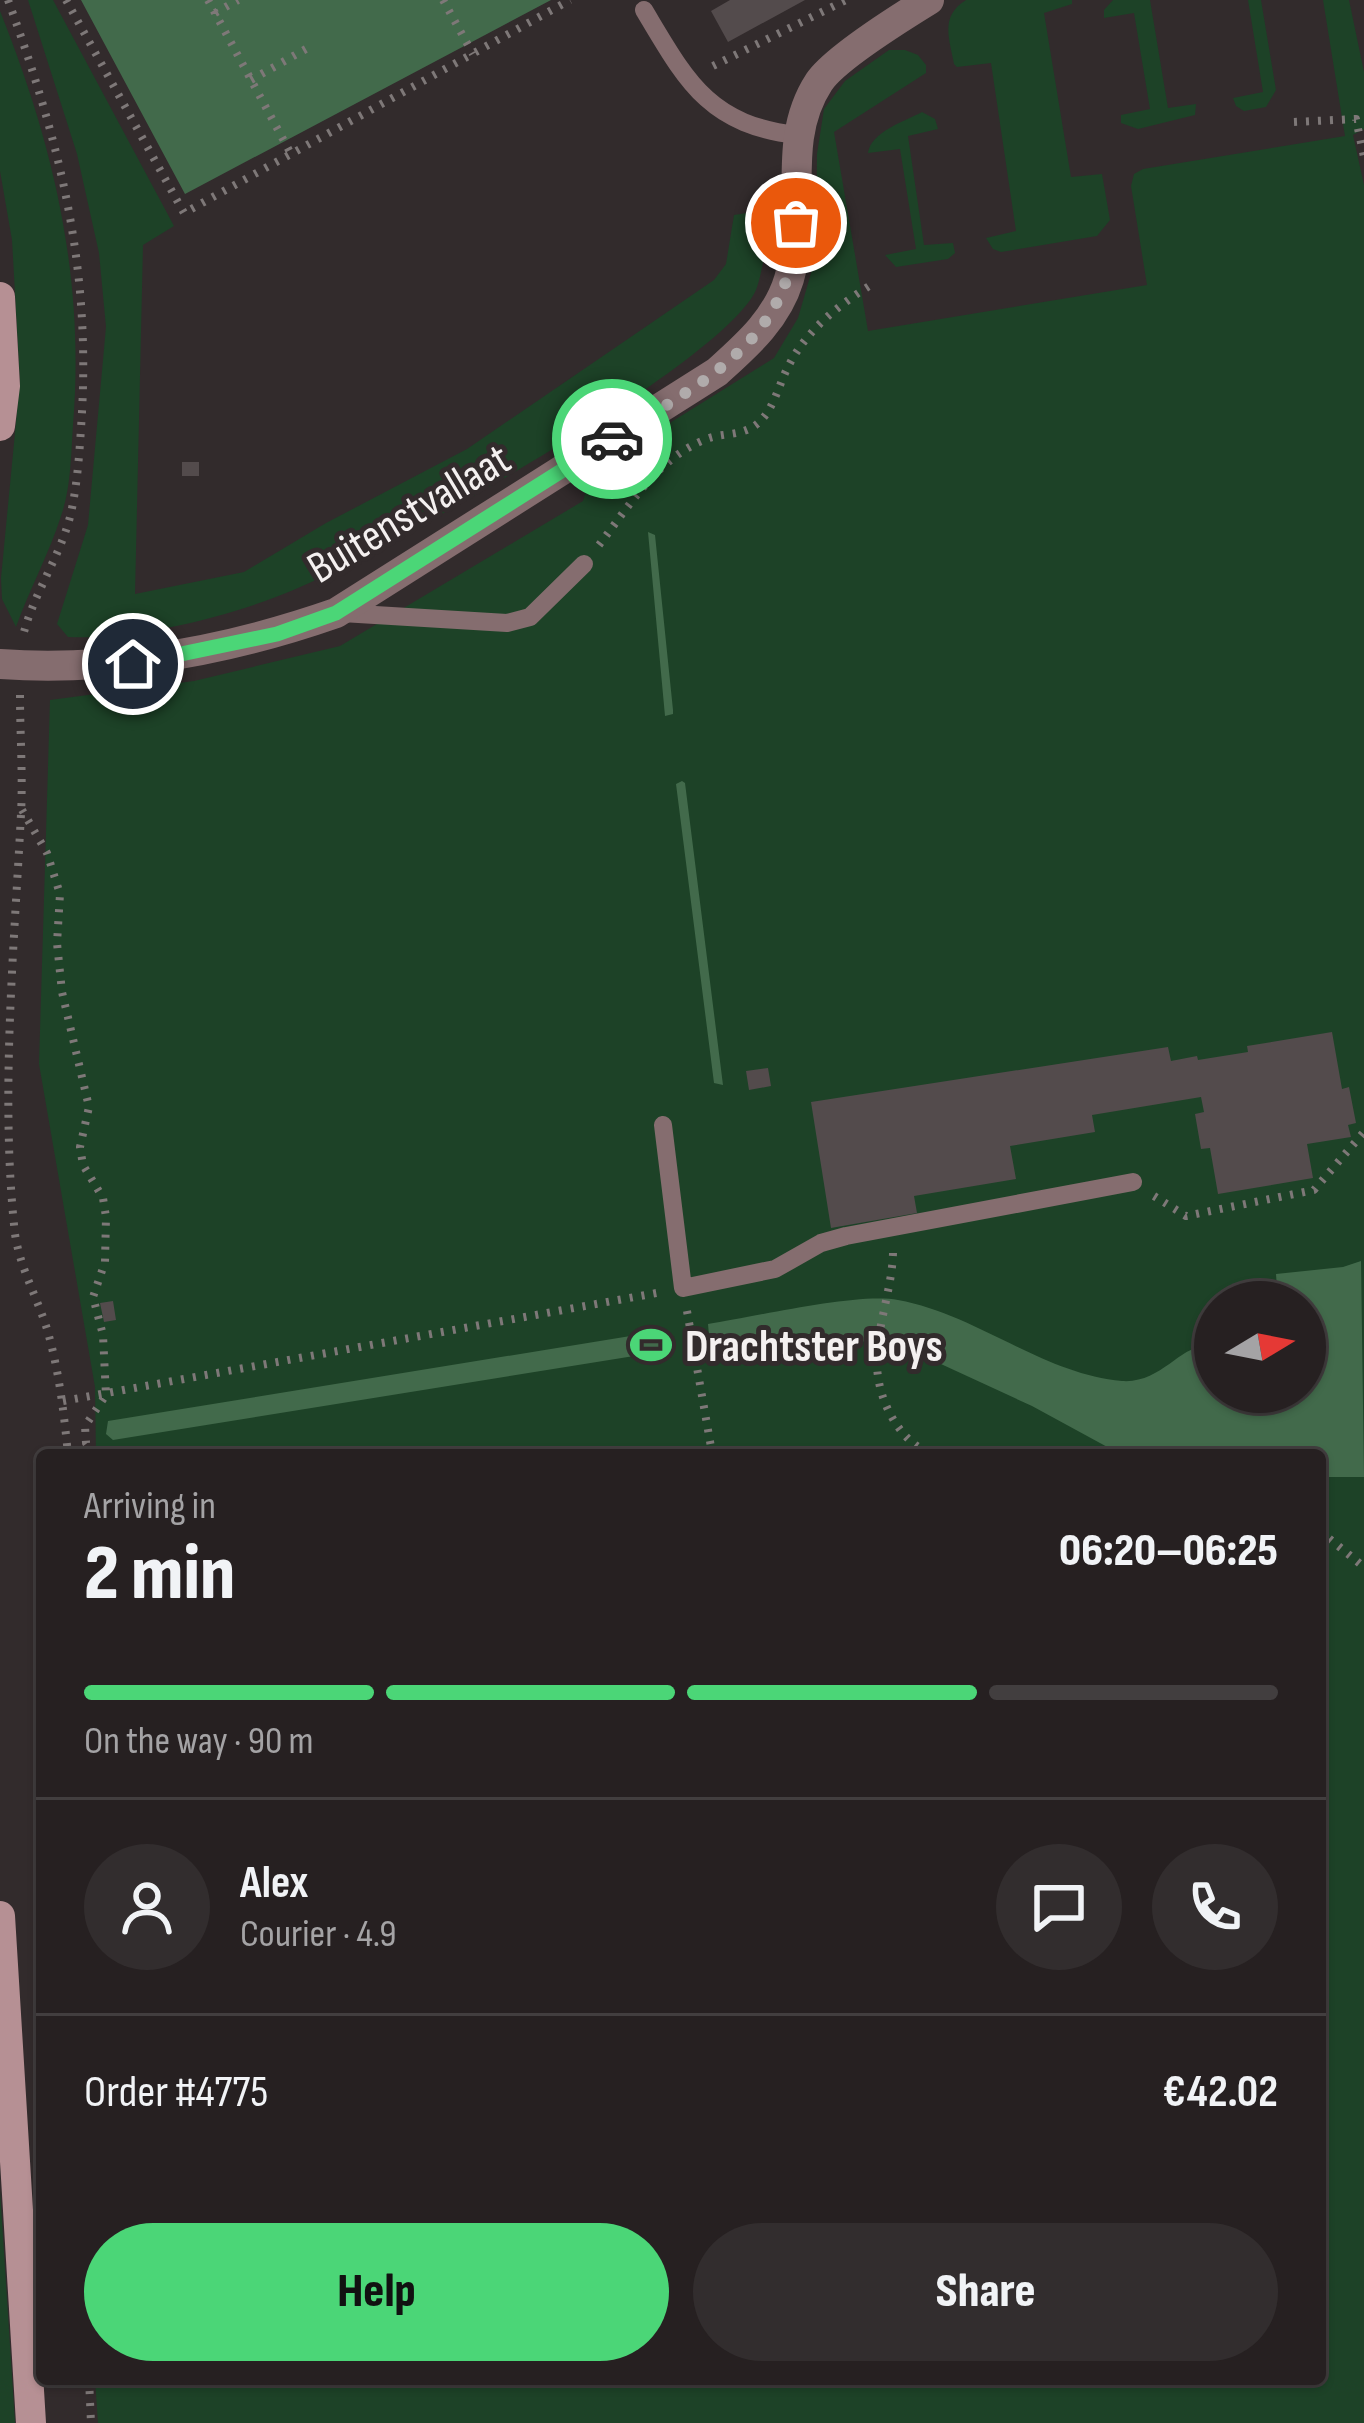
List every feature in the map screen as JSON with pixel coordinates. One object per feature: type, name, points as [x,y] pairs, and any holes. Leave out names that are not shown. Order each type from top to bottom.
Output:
[{"type":"street","name":"Buitenstvallaat","points":[[10,664],[133,664],[277,634],[336,613],[699,384],[755,339],[779,303],[792,265],[796,135],[820,80],[929,0]]},
{"type":"street","points":[[0,296],[4,386],[0,426]]},
{"type":"street","points":[[0,1916],[32,2423]]},
{"type":"lane","points":[[644,10],[686,80],[732,120],[763,131],[796,135]]},
{"type":"lane","points":[[336,613],[507,622],[530,617],[584,564]]},
{"type":"lane","points":[[663,1125],[683,1288],[775,1269],[821,1243],[846,1236],[1132,1182]]},
{"type":"path","points":[[8,0],[47,118],[82,277],[85,363],[72,507],[10,664],[21,808],[9,1025],[8,1148],[15,1234],[46,1328],[67,1449]]},
{"type":"path","points":[[67,0],[184,213],[570,0]]},
{"type":"path","points":[[208,0],[291,154]]},
{"type":"path","points":[[215,13],[238,0]]},
{"type":"path","points":[[443,0],[473,54]]},
{"type":"path","points":[[686,80],[846,0]]},
{"type":"path","points":[[251,80],[311,46]]},
{"type":"path","points":[[1294,122],[1355,119],[1364,157]]},
{"type":"path","points":[[584,564],[638,490],[673,458],[707,438],[754,427],[768,412],[790,361],[836,307],[874,283]]},
{"type":"path","points":[[21,808],[47,854],[60,894],[57,943],[62,992],[89,1107],[80,1147],[83,1165],[103,1198],[106,1217],[105,1262],[93,1297],[103,1335],[106,1395],[85,1426],[90,1449]]},
{"type":"path","points":[[1132,1182],[1186,1216],[1262,1203],[1314,1190],[1364,1132]]},
{"type":"path","points":[[892,1282],[878,1354],[881,1388],[893,1421],[920,1449]]},
{"type":"path","points":[[62,1401],[683,1288],[713,1449]]},
{"type":"path","points":[[1326,1536],[1364,1567]]},
{"type":"path","points":[[89,2385],[91,2423]]},
{"type":"shaded area","points":[[28,0],[53,0],[174,226],[143,245],[135,594],[244,572],[467,449],[714,280],[726,264],[734,215],[771,209],[756,290],[730,323],[617,409],[467,500],[334,571],[266,601],[211,618],[122,635],[68,637],[57,624],[88,525],[106,327],[99,253],[77,154]]},
{"type":"shaded area","points":[[81,0],[551,0],[185,194]]},
{"type":"shaded area","points":[[966,0],[1072,0],[1072,4],[1044,13],[1071,177],[1102,174],[1110,220],[1097,236],[1001,252],[986,238],[1016,231],[991,63],[954,64],[949,20]]},
{"type":"shaded area","points":[[1113,0],[1150,0],[1168,108],[1196,104],[1195,115],[1138,129],[1121,123],[1121,115],[1150,109],[1134,13],[1104,18]]},
{"type":"shaded area","points":[[1248,0],[1261,0],[1276,90],[1266,107],[1244,111],[1233,98],[1263,92]]},
{"type":"shaded area","name":"Drachtster Boys","points":[[1323,0],[1349,0],[1364,72],[1364,129],[1353,135],[1364,185],[1364,2423],[98,2423],[95,2385],[1326,2385],[1326,1449],[96,1449],[95,1387],[39,1064],[50,700],[194,681],[340,646],[583,501],[591,472],[774,358],[798,318],[816,256],[817,154],[824,109],[845,81],[889,50],[918,55],[926,73],[834,132],[868,331],[1147,285],[1131,186],[1134,174],[1345,136]]},
{"type":"shaded area","points":[[0,11],[36,112],[61,213],[76,371],[67,494],[16,627],[2,599],[1,578],[20,381],[12,240],[0,171]]},
{"type":"shaded area","points":[[922,112],[935,119],[938,129],[908,136],[924,245],[953,243],[955,253],[948,259],[896,267],[885,255],[916,249],[900,149],[868,153],[881,133]]},
{"type":"shaded area","points":[[648,532],[655,535],[673,710],[665,716]]},
{"type":"shaded area","points":[[682,781],[723,1085],[714,1083],[676,784]]},
{"type":"shaded area","points":[[1361,1261],[1364,1477],[1326,1477],[1326,1449],[1111,1449],[1032,1406],[904,1347],[801,1333],[710,1346],[708,1324],[880,1298],[927,1307],[1065,1367],[1122,1381],[1150,1376],[1194,1349],[1194,1413],[1326,1413],[1326,1281],[1276,1281],[1276,1274]]},
{"type":"shaded area","points":[[655,1332],[662,1346],[659,1352],[113,1440],[106,1434],[108,1421]]},
{"type":"shaded area","points":[[0,2191],[15,2423],[0,2423]]},
{"type":"building","points":[[730,0],[805,0],[728,42],[711,11]]},
{"type":"building","points":[[182,462],[199,462],[199,476],[182,476]]},
{"type":"building","name":"Drachtster Boys","points":[[1332,1032],[1342,1089],[1349,1087],[1356,1123],[1348,1125],[1351,1137],[1307,1144],[1313,1178],[1218,1194],[1210,1148],[1201,1149],[1195,1114],[1204,1112],[1201,1097],[1092,1115],[1095,1132],[1010,1146],[1016,1179],[914,1196],[917,1213],[831,1228],[811,1102],[1168,1047],[1171,1061],[1197,1056],[1198,1060],[1248,1052],[1247,1046]]},
{"type":"building","points":[[768,1068],[771,1086],[749,1090],[746,1071]]},
{"type":"building","points":[[113,1301],[116,1320],[104,1322],[100,1303]]},
{"type":"way so far","points":[[612,439],[717,372],[755,339],[789,280],[796,223]]},
{"type":"place","name":"Drachtster Boys","points":[[651,1345]]},
{"type":"route","points":[[133,664],[277,634],[336,613],[612,439]]}]
